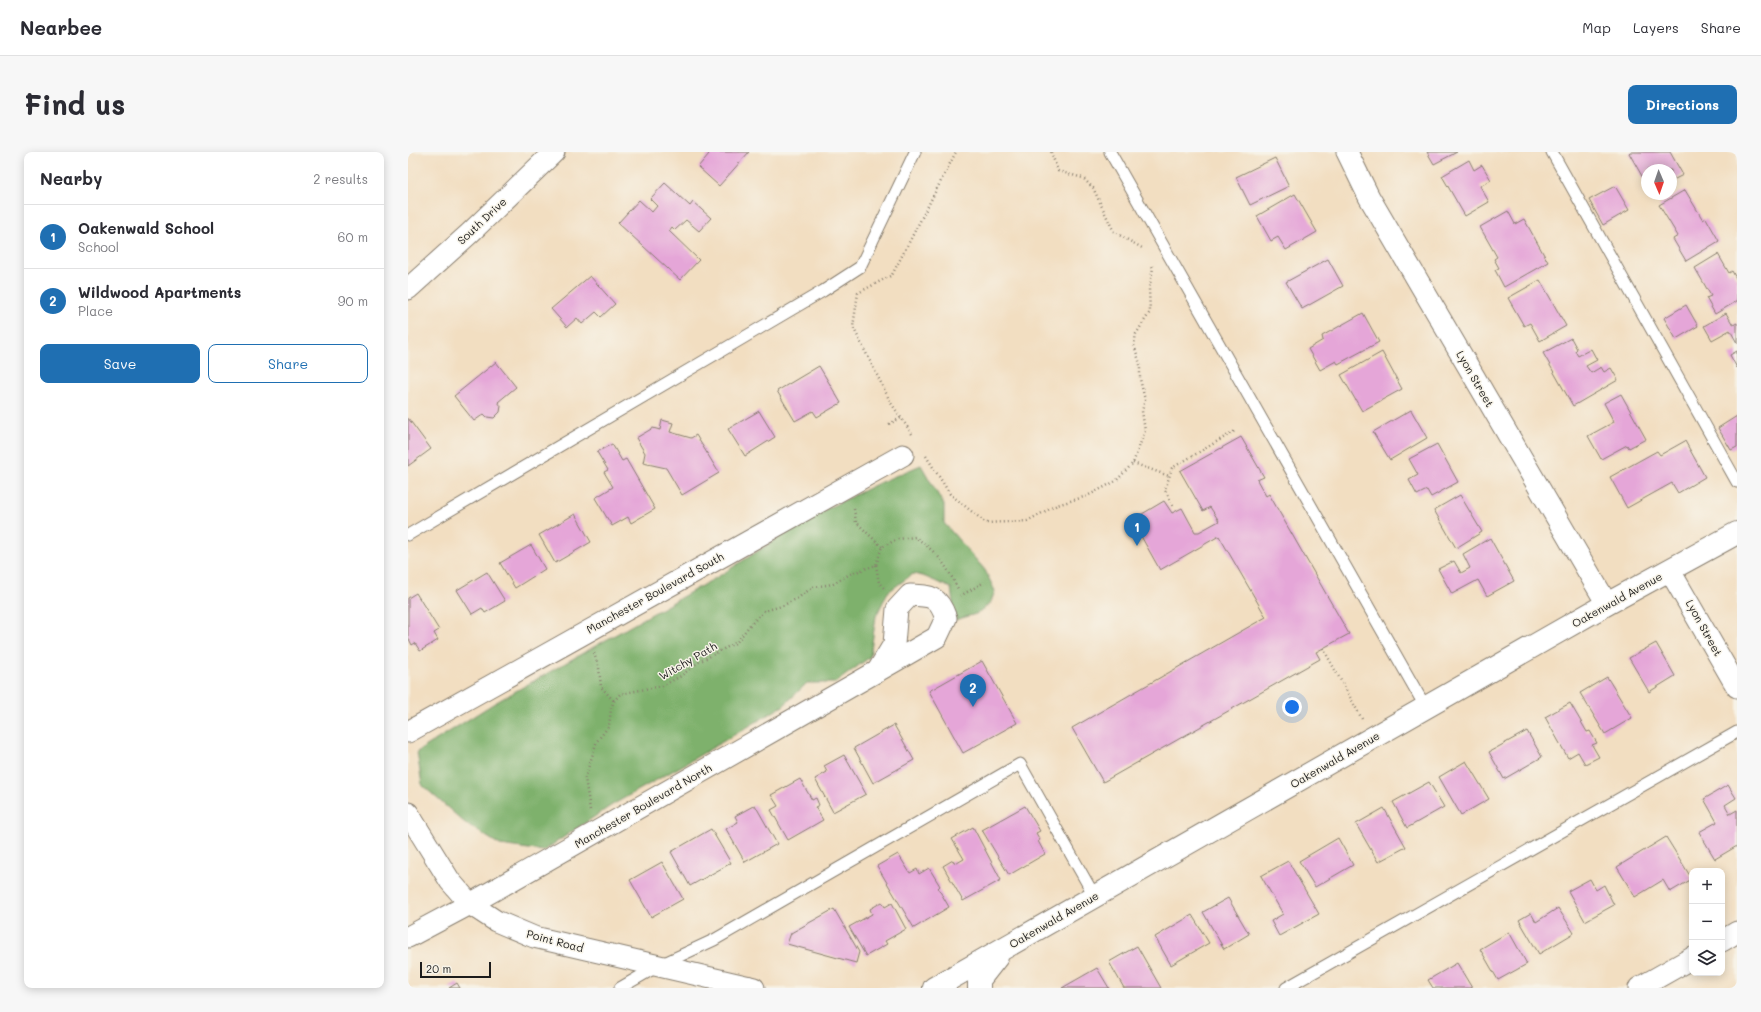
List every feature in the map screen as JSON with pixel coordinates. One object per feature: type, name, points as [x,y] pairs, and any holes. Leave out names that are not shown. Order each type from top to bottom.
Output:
[{"type":"street","name":"South Drive","points":[[408,289],[470,233],[554,152]]},
{"type":"street","name":"Lyon Street","points":[[1347,152],[1369,197],[1607,604]]},
{"type":"street","name":"Manchester Boulevard South","points":[[408,732],[848,486],[909,448]]},
{"type":"street","name":"Oakenwald Avenue","points":[[934,988],[1607,604],[1737,532]]},
{"type":"street","name":"Lyon Street","points":[[1670,570],[1737,687]]},
{"type":"street","name":"Manchester Boulevard North","points":[[408,937],[470,904],[599,831],[877,672],[937,637],[946,618],[942,606],[929,596],[910,596],[897,609],[894,644],[877,672]]},
{"type":"street","name":"Point Road","points":[[408,813],[450,881],[470,904],[496,921],[534,937],[751,988]]},
{"type":"street","points":[[1724,940],[1737,932]]},
{"type":"street","points":[[979,988],[979,980],[1004,948]]},
{"type":"street","points":[[1639,988],[1689,960]]},
{"type":"lane","points":[[408,536],[823,291],[860,267],[915,152]]},
{"type":"lane","points":[[1110,152],[1426,708]]},
{"type":"lane","points":[[1552,152],[1737,482]]},
{"type":"lane","points":[[1286,988],[1737,732]]},
{"type":"lane","points":[[620,988],[658,966],[714,940],[1020,764],[1095,897]]},
{"type":"path","points":[[909,448],[901,418],[891,402],[853,327],[858,293],[892,275],[956,152]]},
{"type":"path","points":[[1051,152],[1058,171],[1083,178],[1093,188],[1114,232],[1145,250]]},
{"type":"path","points":[[923,452],[950,494],[986,523],[1027,521],[1057,505],[1087,496],[1116,481],[1133,463],[1145,431],[1142,411],[1145,400],[1140,379],[1140,364],[1134,345],[1136,334],[1150,312],[1149,289],[1153,268],[1150,262]]},
{"type":"path","points":[[889,424],[901,418]]},
{"type":"path","points":[[1173,506],[1165,490],[1172,468],[1235,431]]},
{"type":"path","points":[[1133,463],[1170,476]]},
{"type":"path","points":[[848,486],[854,496],[856,522],[882,547]]},
{"type":"path","points":[[888,592],[878,583],[876,565],[882,547],[898,539],[914,537],[932,550],[947,568],[961,595]]},
{"type":"path","name":"Witchy Path","points":[[614,701],[620,694],[662,686],[681,676],[697,663],[738,642],[749,626],[764,611],[782,606],[798,598],[813,587],[833,584],[850,574],[876,565]]},
{"type":"path","points":[[942,606],[983,583]]},
{"type":"path","points":[[584,633],[592,648],[599,668],[601,687],[614,701],[611,708],[609,726],[597,741],[585,778],[591,818],[599,831]]},
{"type":"path","points":[[1323,648],[1374,738]]},
{"type":"green space","points":[[921,465],[944,505],[944,523],[985,570],[995,591],[990,604],[976,614],[955,620],[951,588],[923,576],[913,574],[888,592],[876,616],[870,657],[835,683],[807,683],[783,706],[612,805],[543,851],[500,845],[465,823],[422,785],[417,752],[493,704],[719,576],[816,514],[881,482]]},
{"type":"building","points":[[707,152],[749,152],[719,186],[698,167],[709,154]]},
{"type":"building","points":[[1427,152],[1457,152],[1434,164]]},
{"type":"building","points":[[1670,152],[1677,164],[1641,164],[1641,174],[1629,153]]},
{"type":"building","points":[[1275,158],[1289,186],[1250,205],[1236,177]]},
{"type":"building","points":[[1469,160],[1474,170],[1482,165],[1491,180],[1480,186],[1489,202],[1465,216],[1442,176]]},
{"type":"building","points":[[1677,164],[1683,175],[1677,178]]},
{"type":"building","points":[[665,183],[690,206],[693,202],[711,218],[699,231],[686,220],[675,230],[672,227],[669,231],[699,260],[680,280],[618,223],[639,200],[652,212],[657,206],[650,199]]},
{"type":"building","points":[[1615,186],[1629,210],[1603,225],[1589,200]]},
{"type":"building","points":[[1685,190],[1703,220],[1706,218],[1719,241],[1686,261],[1673,239],[1678,236],[1659,205],[1668,200],[1677,200],[1677,195]]},
{"type":"building","points":[[1295,194],[1317,232],[1286,250],[1278,237],[1271,241],[1257,216]]},
{"type":"building","points":[[1508,211],[1515,224],[1524,219],[1548,262],[1504,287],[1495,270],[1499,268],[1494,259],[1497,257],[1480,227]]},
{"type":"building","points":[[1718,254],[1729,273],[1732,271],[1737,280],[1737,301],[1715,314],[1706,298],[1711,296],[1695,268]]},
{"type":"building","points":[[1328,259],[1343,286],[1302,309],[1286,282]]},
{"type":"building","points":[[590,276],[615,304],[601,317],[596,312],[582,324],[577,318],[567,327],[551,309]]},
{"type":"building","points":[[1540,280],[1566,326],[1540,341],[1530,323],[1524,326],[1508,298]]},
{"type":"building","points":[[1686,305],[1698,326],[1676,339],[1664,318]]},
{"type":"building","points":[[1363,313],[1379,342],[1338,364],[1336,361],[1320,370],[1308,349],[1323,340],[1322,336]]},
{"type":"building","points":[[1726,313],[1733,325],[1737,323],[1737,343],[1730,330],[1712,340],[1704,326]]},
{"type":"building","points":[[1571,338],[1577,349],[1575,351],[1578,356],[1591,349],[1597,360],[1586,366],[1591,373],[1601,367],[1604,372],[1611,368],[1618,380],[1573,406],[1543,353]]},
{"type":"building","points":[[1737,351],[1737,368],[1730,355]]},
{"type":"building","points":[[1382,352],[1402,389],[1362,411],[1341,375]]},
{"type":"building","points":[[496,362],[516,387],[498,402],[501,406],[500,412],[494,418],[487,417],[484,414],[474,421],[454,396]]},
{"type":"building","points":[[819,366],[841,403],[817,417],[813,411],[795,421],[777,391]]},
{"type":"building","points":[[1621,394],[1646,439],[1629,448],[1627,445],[1601,459],[1588,436],[1614,422],[1604,403]]},
{"type":"building","points":[[1411,410],[1427,438],[1390,460],[1373,432]]},
{"type":"building","points":[[759,411],[775,437],[745,456],[728,429]]},
{"type":"building","points":[[1737,416],[1737,447],[1731,450],[1718,428]]},
{"type":"building","points":[[408,418],[431,449],[408,466]]},
{"type":"building","points":[[662,420],[673,423],[670,432],[691,438],[696,435],[719,473],[682,495],[666,468],[643,463],[645,453],[636,438],[653,428],[660,430]]},
{"type":"building","points":[[1241,437],[1264,477],[1257,480],[1266,496],[1269,494],[1349,634],[1316,652],[1320,659],[1103,782],[1072,728],[1266,617],[1219,536],[1160,570],[1132,520],[1164,501],[1172,513],[1182,508],[1195,532],[1199,532],[1219,521],[1210,507],[1203,511],[1180,471]]},
{"type":"building","points":[[1685,441],[1705,477],[1678,493],[1672,483],[1627,508],[1610,477],[1657,451],[1660,455]]},
{"type":"building","points":[[612,444],[622,461],[626,459],[655,509],[631,523],[628,517],[612,526],[595,498],[613,487],[604,472],[608,470],[597,452]]},
{"type":"building","points":[[1437,444],[1458,482],[1431,497],[1427,490],[1417,495],[1409,480],[1418,475],[1409,459]]},
{"type":"building","points":[[1460,495],[1482,532],[1456,548],[1434,510]]},
{"type":"building","points":[[575,514],[591,542],[555,563],[539,535]]},
{"type":"building","points":[[1490,538],[1514,581],[1487,596],[1478,580],[1452,594],[1438,569],[1454,561],[1461,573],[1470,568],[1463,554]]},
{"type":"building","points":[[531,545],[545,569],[515,588],[500,563]]},
{"type":"building","points":[[487,572],[505,601],[485,613],[482,608],[472,614],[457,590]]},
{"type":"building","points":[[416,593],[439,630],[434,633],[438,640],[420,651],[415,643],[412,645],[408,637],[408,598]]},
{"type":"building","points":[[1656,643],[1675,676],[1649,692],[1629,658]]},
{"type":"building","points":[[982,661],[1017,723],[963,753],[929,691]]},
{"type":"building","points":[[1607,677],[1632,718],[1605,734],[1580,693]]},
{"type":"building","points":[[1570,703],[1587,732],[1590,731],[1597,743],[1592,745],[1599,757],[1585,764],[1578,752],[1568,758],[1545,717]]},
{"type":"building","points":[[894,725],[914,760],[873,783],[854,748]]},
{"type":"building","points":[[1527,731],[1542,757],[1504,779],[1489,752]]},
{"type":"building","points":[[844,755],[866,794],[833,812],[815,779],[827,772],[824,766]]},
{"type":"building","points":[[1466,761],[1489,799],[1461,815],[1439,777]]},
{"type":"building","points":[[800,779],[812,800],[816,798],[819,805],[815,807],[823,820],[788,840],[771,810],[778,806],[771,795]]},
{"type":"building","points":[[1429,782],[1444,807],[1407,828],[1393,802]]},
{"type":"building","points":[[1728,785],[1736,798],[1725,805],[1730,814],[1737,810],[1737,846],[1715,859],[1699,832],[1717,822],[1704,799]]},
{"type":"building","points":[[755,805],[777,844],[745,862],[726,829],[738,822],[735,816]]},
{"type":"building","points":[[1025,806],[1040,831],[1036,833],[1040,840],[1038,841],[1045,854],[1009,875],[982,830]]},
{"type":"building","points":[[1384,808],[1406,847],[1378,862],[1356,824]]},
{"type":"building","points":[[973,827],[1001,880],[963,901],[943,866],[953,860],[957,863],[964,859],[952,839]]},
{"type":"building","points":[[711,829],[731,863],[690,886],[671,852]]},
{"type":"building","points":[[1666,837],[1689,874],[1689,881],[1670,892],[1663,880],[1635,897],[1617,867]]},
{"type":"building","points":[[1338,838],[1353,865],[1315,887],[1299,861]]},
{"type":"building","points":[[898,854],[910,873],[917,869],[919,874],[929,868],[940,886],[938,888],[949,907],[914,928],[877,866]]},
{"type":"building","points":[[1288,861],[1319,914],[1279,936],[1271,921],[1283,914],[1261,876]]},
{"type":"building","points":[[662,862],[683,899],[651,917],[630,880]]},
{"type":"building","points":[[1590,879],[1596,890],[1604,885],[1614,905],[1585,921],[1568,891]]},
{"type":"building","points":[[1228,898],[1249,934],[1224,949],[1203,912]]},
{"type":"building","points":[[882,902],[885,907],[892,903],[906,929],[885,941],[887,944],[866,956],[849,927],[872,914],[870,909]]},
{"type":"building","points":[[1558,908],[1574,933],[1539,954],[1519,920],[1531,913],[1536,922]]},
{"type":"building","points":[[834,909],[859,952],[856,963],[787,944],[791,933]]},
{"type":"building","points":[[1192,915],[1209,943],[1171,965],[1155,937]]},
{"type":"building","points":[[1509,932],[1527,964],[1498,980],[1480,949]]},
{"type":"building","points":[[1137,946],[1161,988],[1124,988],[1109,962]]},
{"type":"building","points":[[1457,963],[1472,988],[1433,988],[1428,980]]},
{"type":"building","points":[[1097,968],[1109,988],[1062,988]]},
{"type":"building","points":[[457,983],[460,988],[449,988]]},
{"type":"place","name":"Oakenwald School","points":[[1137,546]]},
{"type":"place","name":"Wildwood Apartments","points":[[973,707]]}]
